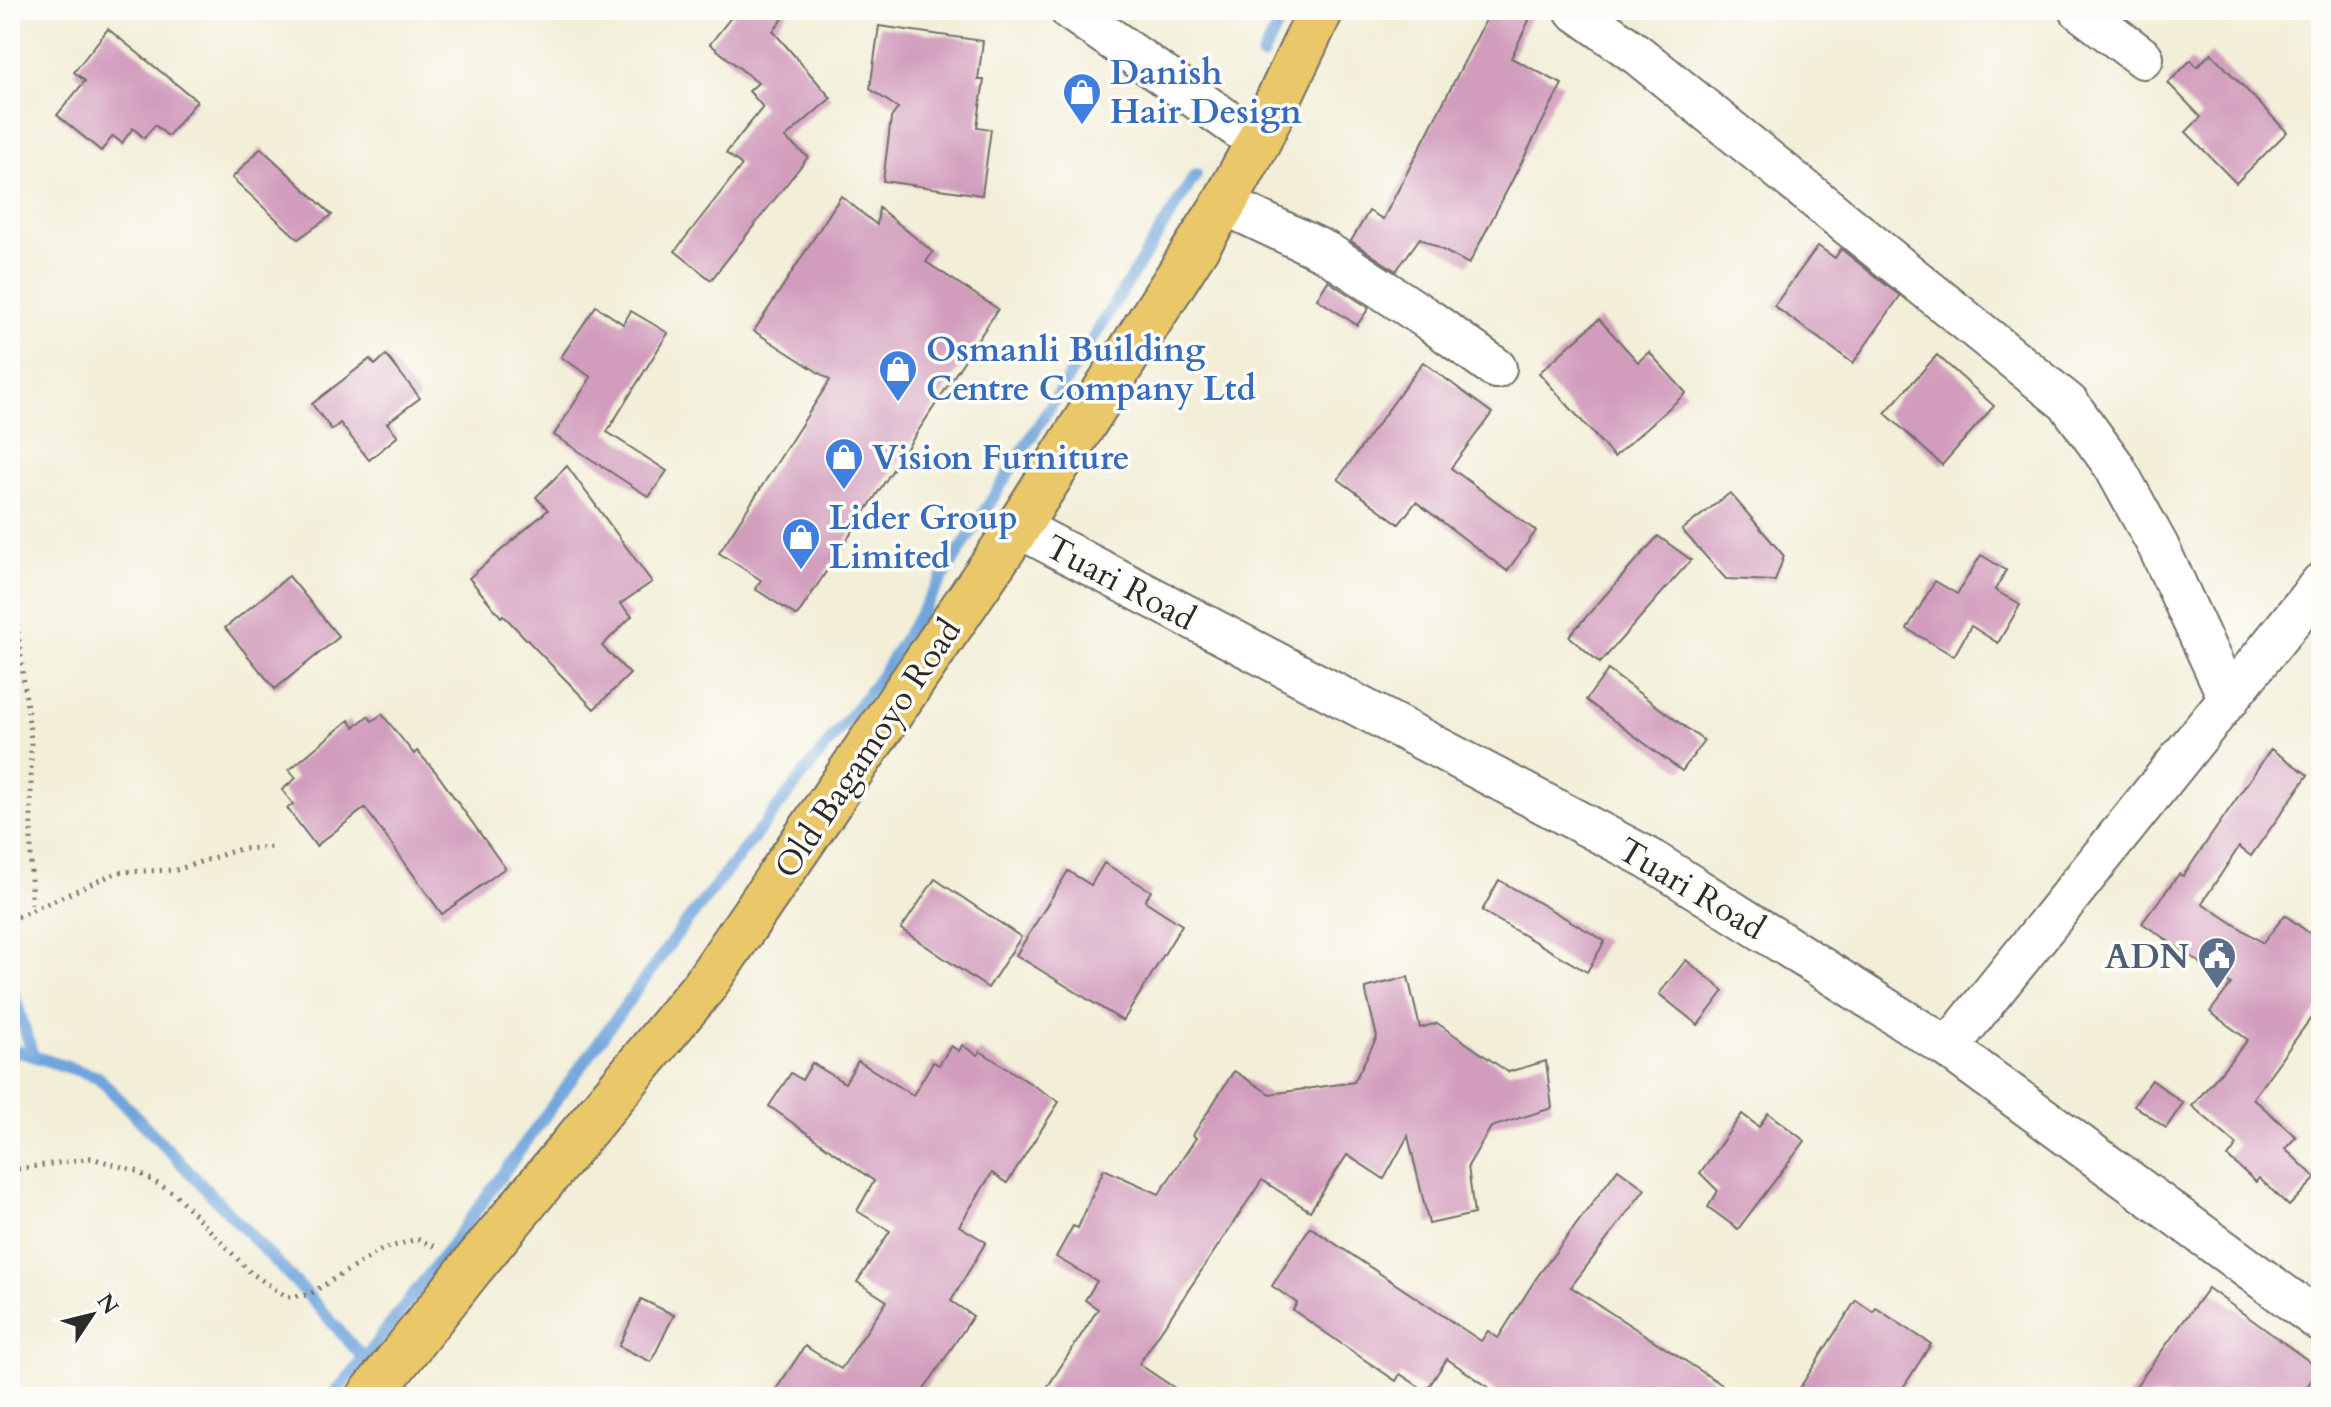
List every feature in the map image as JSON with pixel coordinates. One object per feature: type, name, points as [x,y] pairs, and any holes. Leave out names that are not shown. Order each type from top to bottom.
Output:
[{"type":"main road","name":"Old Bagamoyo Road","points":[[369,1397],[470,1269],[704,986],[1018,527],[1224,204],[1258,142],[1321,10]]},
{"type":"street","points":[[1070,10],[1258,142]]},
{"type":"street","points":[[1575,10],[1638,55],[2069,404],[2114,466],[2158,546],[2229,699]]},
{"type":"street","points":[[2080,10],[2143,58]]},
{"type":"street","points":[[1224,204],[1326,252],[1496,368]]},
{"type":"street","name":"Tuari Road","points":[[1018,527],[1648,858],[1948,1048],[2321,1322]]},
{"type":"street","points":[[1948,1048],[2321,583]]},
{"type":"path","points":[[10,568],[31,739],[31,911]]},
{"type":"path","points":[[10,920],[118,872],[176,870],[240,849],[276,847]]},
{"type":"path","points":[[10,1170],[91,1158],[136,1171],[175,1194],[250,1272],[287,1297],[308,1295],[383,1249],[417,1239],[446,1252],[470,1269]]},
{"type":"building","points":[[737,10],[790,10],[773,31],[831,98],[785,138],[808,157],[711,280],[675,251],[742,165],[726,153],[763,107],[749,91],[758,83],[710,44]]},
{"type":"building","points":[[1491,10],[1534,10],[1511,58],[1562,84],[1469,264],[1420,238],[1396,271],[1351,241],[1369,211],[1383,219]]},
{"type":"building","points":[[879,26],[983,41],[978,80],[984,80],[977,127],[991,129],[982,195],[883,181],[891,118],[898,108],[870,89]]},
{"type":"building","points":[[108,29],[197,101],[168,136],[155,125],[144,138],[133,128],[122,143],[113,136],[101,151],[57,115],[85,81],[74,72]]},
{"type":"building","points":[[2211,53],[2287,132],[2236,183],[2186,132],[2201,117],[2168,83],[2191,60],[2197,67]]},
{"type":"building","points":[[261,148],[332,215],[298,239],[232,178]]},
{"type":"building","points":[[841,196],[877,225],[879,208],[933,252],[926,262],[998,309],[797,616],[755,589],[761,580],[719,553],[830,380],[754,331]]},
{"type":"building","points":[[1818,246],[1835,258],[1841,249],[1900,296],[1853,363],[1774,306]]},
{"type":"building","points":[[1328,281],[1369,308],[1357,325],[1317,299]]},
{"type":"building","points":[[596,306],[623,324],[631,311],[668,333],[607,432],[667,471],[649,497],[554,435],[591,377],[561,357]]},
{"type":"building","points":[[1599,319],[1638,362],[1649,352],[1686,393],[1614,457],[1539,373]]},
{"type":"building","points":[[386,355],[420,398],[387,423],[398,436],[369,460],[340,423],[332,430],[312,404],[370,359],[375,365]]},
{"type":"building","points":[[1937,355],[1994,406],[1942,465],[1885,413]]},
{"type":"building","points":[[1423,362],[1492,413],[1451,468],[1536,531],[1507,571],[1416,502],[1399,524],[1338,479]]},
{"type":"building","points":[[567,466],[652,582],[620,604],[632,616],[602,646],[630,674],[594,709],[503,615],[501,617],[469,578],[548,510],[536,497]]},
{"type":"building","points":[[1730,493],[1784,556],[1775,581],[1726,579],[1682,530]]},
{"type":"building","points":[[1658,536],[1691,560],[1600,663],[1569,636]]},
{"type":"building","points":[[1981,555],[2006,570],[1995,590],[2020,605],[1998,643],[1971,626],[1954,656],[1907,629],[1935,581],[1957,594]]},
{"type":"building","points":[[289,576],[339,637],[275,689],[225,628]]},
{"type":"building","points":[[1608,670],[1704,741],[1682,771],[1586,700]]},
{"type":"building","points":[[382,714],[414,754],[417,751],[435,771],[505,868],[442,914],[365,808],[316,846],[287,808],[293,804],[282,790],[296,778],[289,770],[349,720],[354,727],[368,716],[372,721]]},
{"type":"building","points":[[2271,749],[2308,775],[2251,856],[2239,847],[2202,903],[2263,943],[2285,915],[2321,942],[2321,1004],[2253,1098],[2296,1137],[2285,1149],[2316,1178],[2289,1206],[2259,1178],[2256,1182],[2228,1157],[2237,1145],[2192,1106],[2248,1040],[2210,1012],[2231,984],[2142,923],[2179,874],[2183,876]]},
{"type":"building","points":[[1104,863],[1151,891],[1145,901],[1182,925],[1123,1021],[1016,955],[1068,871],[1091,885]]},
{"type":"building","points":[[935,879],[1021,937],[988,988],[901,929]]},
{"type":"building","points":[[1499,880],[1605,941],[1587,972],[1482,911]]},
{"type":"building","points":[[1686,960],[1724,991],[1698,1025],[1659,994]]},
{"type":"building","points":[[1408,977],[1420,1028],[1437,1023],[1508,1072],[1546,1061],[1552,1108],[1491,1127],[1468,1166],[1474,1214],[1429,1224],[1408,1136],[1384,1179],[1347,1155],[1310,1211],[1262,1180],[1139,1364],[1188,1397],[1041,1397],[1098,1309],[1085,1300],[1097,1281],[1056,1257],[1073,1226],[1078,1228],[1104,1169],[1159,1194],[1196,1138],[1193,1135],[1234,1071],[1270,1094],[1354,1082],[1377,1037],[1365,988]]},
{"type":"building","points":[[962,1045],[977,1055],[980,1051],[1059,1102],[1007,1183],[992,1173],[959,1226],[986,1242],[951,1301],[973,1316],[919,1397],[771,1397],[805,1346],[841,1369],[887,1301],[857,1282],[890,1231],[857,1211],[874,1181],[769,1106],[791,1073],[802,1080],[812,1063],[845,1083],[858,1061],[913,1095],[933,1062],[939,1065],[951,1046],[959,1051]]},
{"type":"building","points":[[2152,1080],[2183,1103],[2166,1128],[2134,1105]]},
{"type":"building","points":[[1768,1113],[1805,1141],[1738,1229],[1708,1207],[1718,1191],[1700,1173],[1742,1114],[1759,1127]]},
{"type":"building","points":[[1618,1169],[1645,1189],[1571,1287],[1741,1397],[1503,1397],[1447,1359],[1426,1391],[1400,1374],[1396,1381],[1356,1354],[1293,1310],[1297,1303],[1272,1286],[1310,1227],[1481,1341],[1488,1331],[1498,1338],[1537,1277]]},
{"type":"building","points":[[2208,1288],[2320,1369],[2299,1397],[2128,1397]]},
{"type":"building","points":[[641,1299],[674,1315],[651,1362],[619,1346]]},
{"type":"building","points":[[1856,1300],[1873,1312],[1876,1308],[1931,1344],[1897,1397],[1794,1397]]},
{"type":"waterway","points":[[1262,56],[1286,10]]},
{"type":"waterway","points":[[10,981],[33,1056],[98,1077],[308,1295],[364,1359],[446,1252],[681,929],[878,681],[1196,174]]},
{"type":"waterway","points":[[10,1049],[33,1056]]},
{"type":"waterway","points":[[331,1397],[364,1359]]},
{"type":"place","name":"Danish Hair Design","points":[[1082,126]]},
{"type":"place","name":"Osmanli Building Centre Company Ltd","points":[[898,403]]},
{"type":"place","name":"Vision Furniture","points":[[844,491]]},
{"type":"place","name":"Lider Group Limited","points":[[801,571]]},
{"type":"place","name":"ADN","points":[[2217,990]]}]
